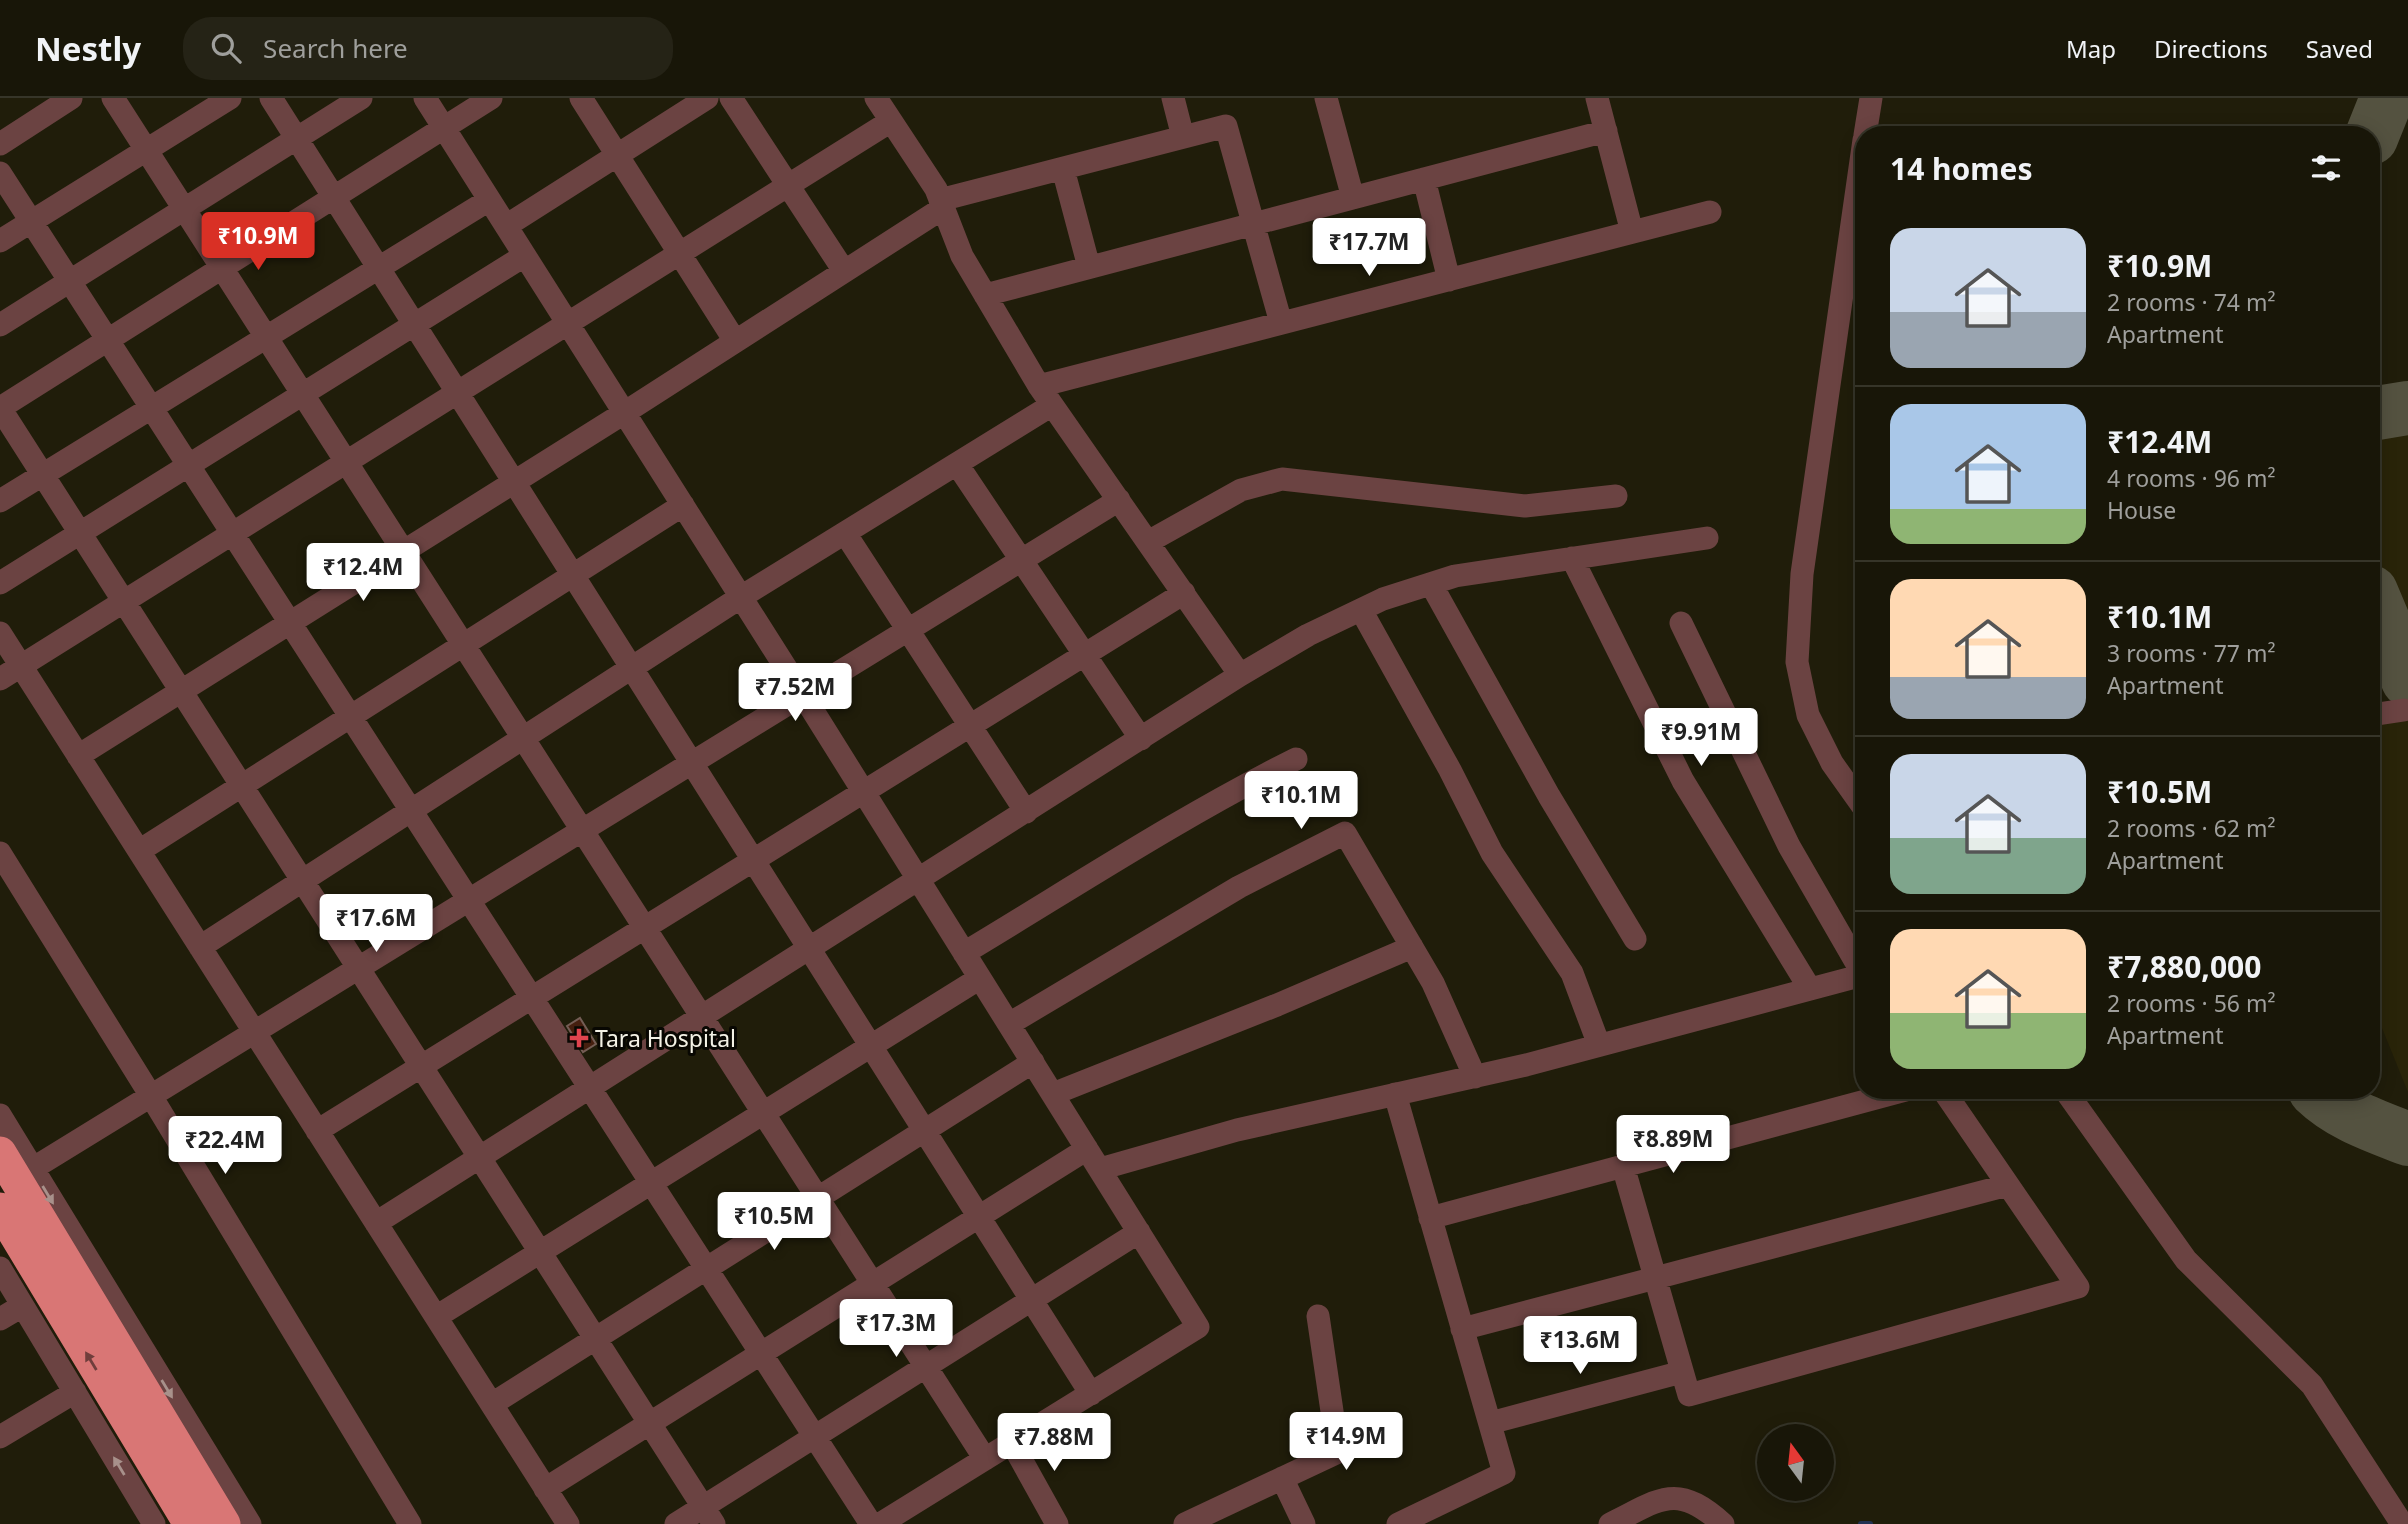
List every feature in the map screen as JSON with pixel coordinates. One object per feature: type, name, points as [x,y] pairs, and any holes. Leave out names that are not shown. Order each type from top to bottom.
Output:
[{"type":"highway","points":[[16,1166],[224,1524]]},
{"type":"highway","points":[[0,1209],[190,1524]]},
{"type":"street","points":[[0,144],[71,98]]},
{"type":"street","points":[[113,98],[985,1459]]},
{"type":"street","points":[[0,241],[230,98]]},
{"type":"street","points":[[271,98],[1091,1394]]},
{"type":"street","points":[[0,324],[361,98]]},
{"type":"street","points":[[425,98],[803,695],[1198,1328],[880,1524]]},
{"type":"street","points":[[491,98],[0,408],[709,1515]]},
{"type":"street","points":[[581,98],[735,341]]},
{"type":"street","points":[[506,226],[707,98]]},
{"type":"street","points":[[731,98],[844,271]]},
{"type":"street","points":[[876,98],[936,189],[962,256],[1039,386],[1240,675]]},
{"type":"street","points":[[1173,98],[1183,137]]},
{"type":"street","points":[[1326,98],[1353,198]]},
{"type":"street","points":[[1597,98],[1632,232]]},
{"type":"street","points":[[1866,126],[1871,98]]},
{"type":"street","points":[[0,679],[891,121]]},
{"type":"street","points":[[78,755],[624,413],[844,271],[942,204],[1226,126],[1281,323]]},
{"type":"street","points":[[985,295],[1606,131]]},
{"type":"street","points":[[1063,169],[1089,267]]},
{"type":"street","points":[[0,173],[871,1524]]},
{"type":"street","points":[[1424,179],[1448,280]]},
{"type":"street","points":[[0,501],[489,200]]},
{"type":"street","points":[[1855,203],[1802,574],[1797,662],[1808,715],[1832,763],[1855,794]]},
{"type":"street","points":[[1039,386],[1710,212]]},
{"type":"street","points":[[0,583],[524,256]]},
{"type":"street","points":[[200,947],[741,597],[1052,405]]},
{"type":"street","points":[[957,464],[1141,739]]},
{"type":"street","points":[[1149,542],[1241,490],[1282,479],[1525,506],[1616,496]]},
{"type":"street","points":[[16,1166],[151,1096],[1119,500]]},
{"type":"street","points":[[139,851],[683,505]]},
{"type":"street","points":[[845,533],[1026,812]]},
{"type":"street","points":[[376,1223],[1240,675],[1308,635],[1384,599],[1455,576],[1707,538]]},
{"type":"street","points":[[1572,558],[1683,781],[1810,989]]},
{"type":"street","points":[[1431,584],[1549,796],[1635,939]]},
{"type":"street","points":[[317,1130],[1184,593]]},
{"type":"street","points":[[1361,610],[1450,770],[1492,853],[1572,973],[1599,1045]]},
{"type":"street","points":[[1681,623],[1789,846],[1855,962]]},
{"type":"street","points":[[0,633],[568,1524]]},
{"type":"street","points":[[2380,714],[2404,710]]},
{"type":"street","points":[[964,953],[1251,781],[1296,759]]},
{"type":"street","points":[[1009,1024],[1239,887],[1345,834],[1433,983],[1475,1077]]},
{"type":"street","points":[[0,853],[151,1096],[410,1524]]},
{"type":"street","points":[[1052,1094],[1277,1005],[1412,947]]},
{"type":"street","points":[[436,1317],[980,978]]},
{"type":"street","points":[[1100,1170],[1237,1130],[1475,1077],[1855,978]]},
{"type":"street","points":[[492,1404],[1032,1062]]},
{"type":"street","points":[[1395,1094],[1504,1473],[1398,1524]]},
{"type":"street","points":[[1430,1218],[1872,1099]]},
{"type":"street","points":[[1623,1166],[1689,1395],[2078,1287],[1949,1099]]},
{"type":"street","points":[[2071,1099],[2186,1260],[2312,1385],[2402,1524]]},
{"type":"street","points":[[0,1115],[16,1166],[250,1524]]},
{"type":"street","points":[[545,1489],[1087,1149]]},
{"type":"street","points":[[1462,1329],[2008,1185]]},
{"type":"street","points":[[676,1524],[709,1515],[814,1437],[1139,1232]]},
{"type":"street","points":[[0,1268],[155,1524]]},
{"type":"street","points":[[0,1319],[22,1306]]},
{"type":"street","points":[[1185,1524],[1338,1452],[1318,1316]]},
{"type":"street","points":[[1490,1423],[1682,1372]]},
{"type":"street","points":[[0,1437],[75,1392]]},
{"type":"street","points":[[1012,1443],[1058,1524]]},
{"type":"street","points":[[1282,1478],[1304,1524]]},
{"type":"street","points":[[1610,1524],[1666,1497],[1683,1498],[1708,1510],[1723,1524]]},
{"type":"shaded area","points":[[2408,430],[2408,631],[2380,562],[2380,434]]},
{"type":"shaded area","points":[[2404,710],[2408,721],[2408,1092],[2380,1023],[2380,714]]},
{"type":"building","points":[[580,1018],[596,1044],[583,1052],[567,1026]]},
{"type":"waterway","points":[[1861,1524],[1870,1524]]},
{"type":"taxiway","points":[[2376,126],[2387,98]]},
{"type":"taxiway","points":[[2380,413],[2408,408]]},
{"type":"taxiway","points":[[2380,613],[2408,680]]},
{"type":"taxiway","points":[[2325,1099],[2347,1113],[2408,1139]]},
{"type":"place","name":"Tara Hospital","points":[[579,1038]]}]
